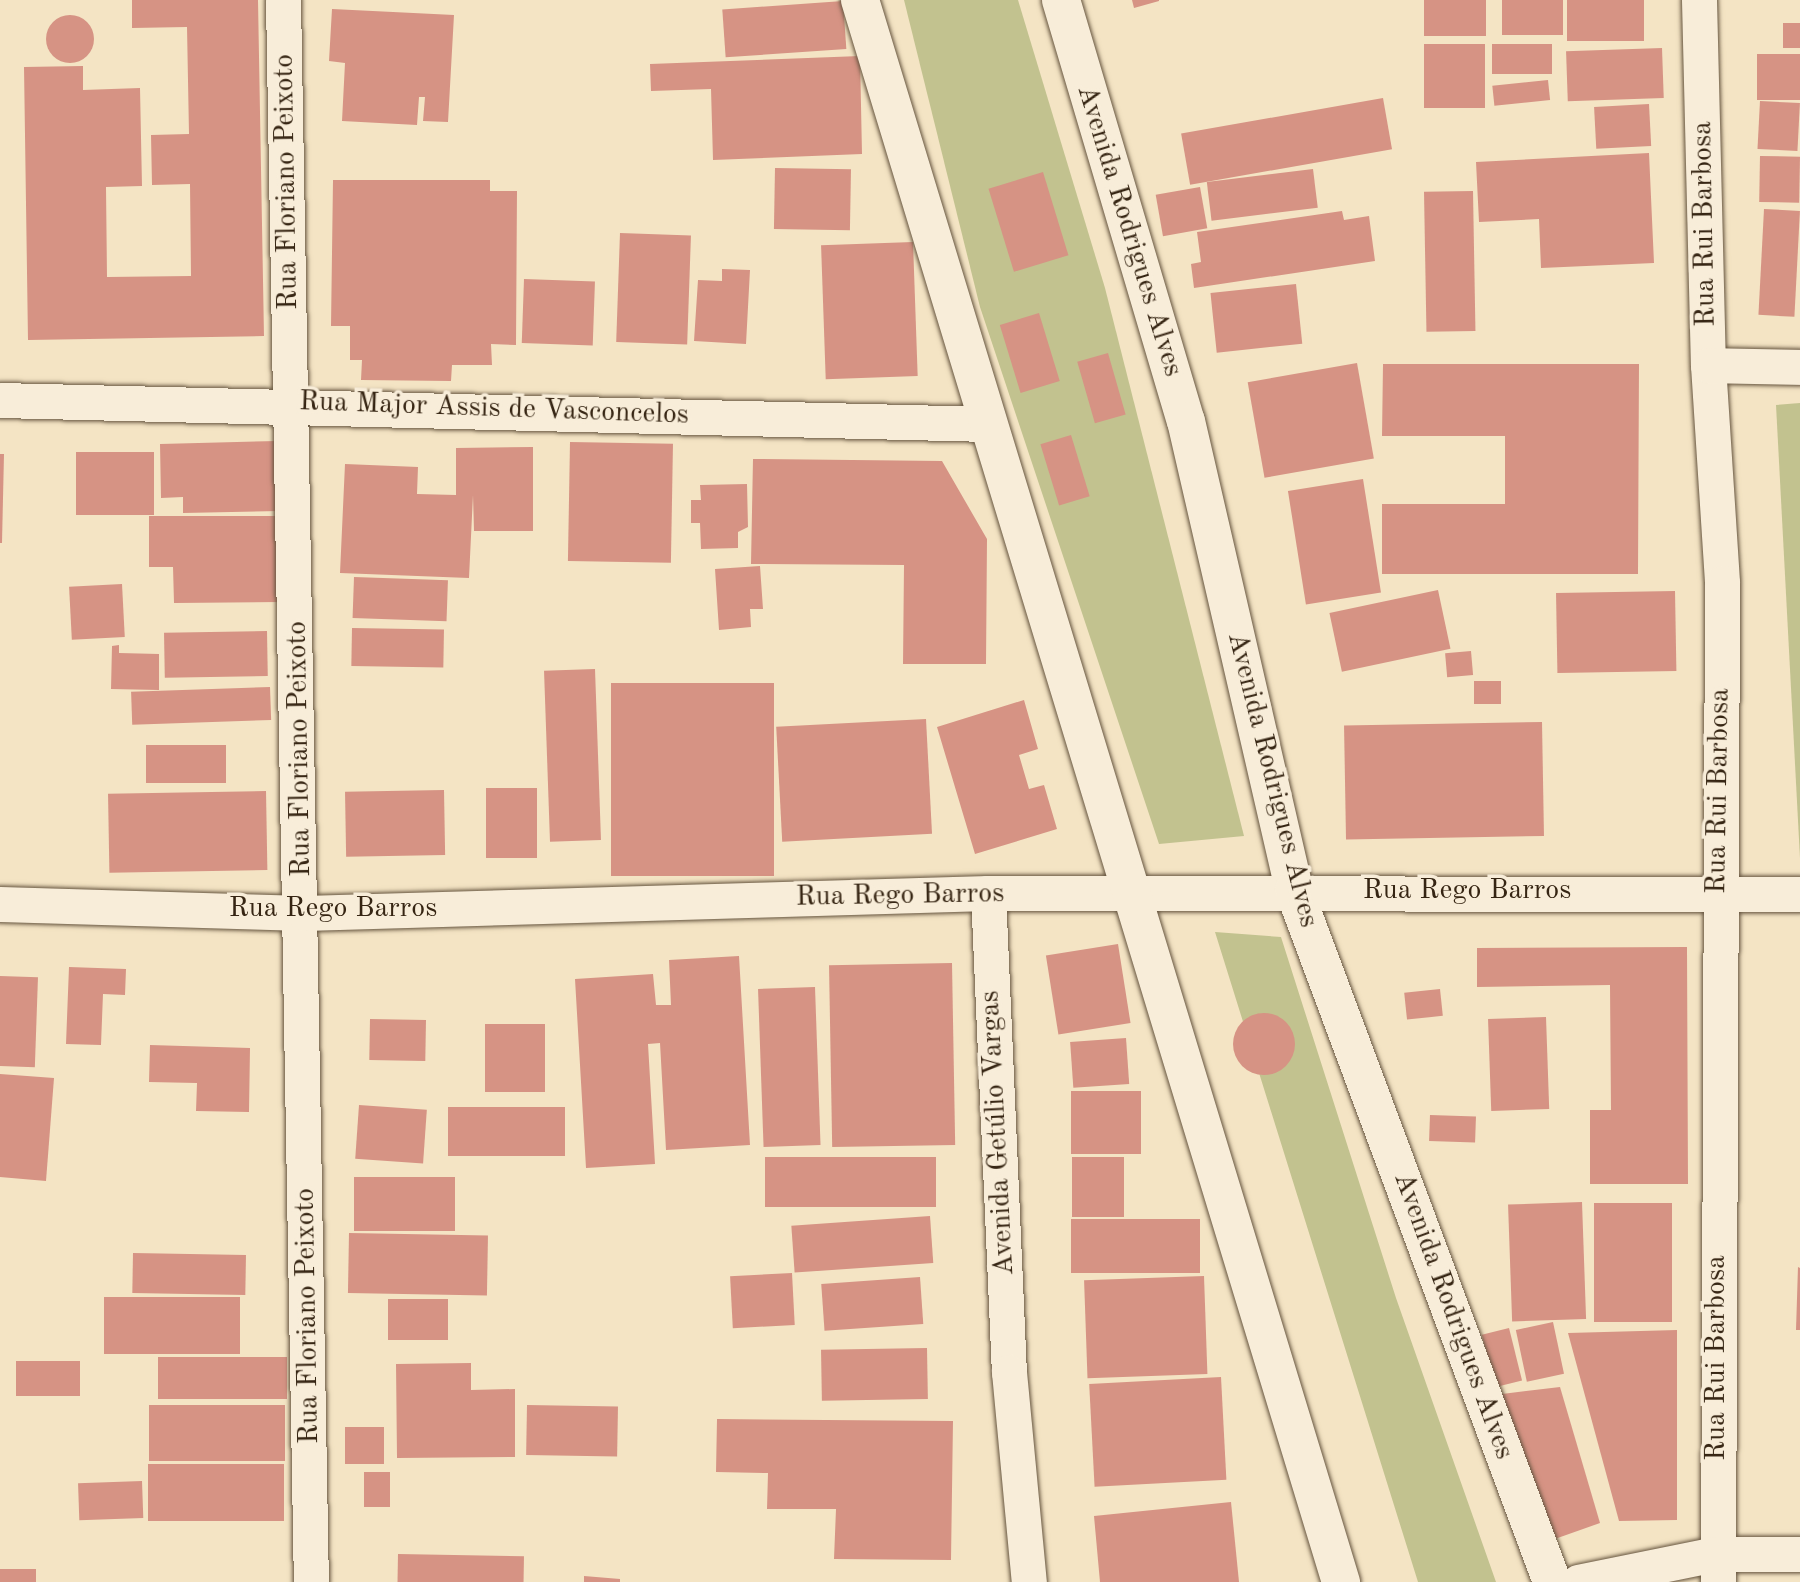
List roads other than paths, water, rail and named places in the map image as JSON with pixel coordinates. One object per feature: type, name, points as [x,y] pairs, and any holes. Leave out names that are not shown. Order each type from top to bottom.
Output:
[{"type":"street","name":"Rua Floriano Peixoto","points":[[283,0],[304,913],[311,1582]]},
{"type":"street","points":[[860,0],[1341,1582]]},
{"type":"street","name":"Avenida Rodrigues Alves","points":[[1061,0],[1186,421],[1294,890],[1552,1582]]},
{"type":"street","name":"Rua Rui Barbosa","points":[[1699,0],[1709,365],[1722,583],[1718,892],[1717,1568]]},
{"type":"street","points":[[1709,365],[1800,367]]},
{"type":"street","name":"Rua Major Assis de Vasconcelos","points":[[0,400],[292,403],[987,424]]},
{"type":"street","points":[[1758,896],[1800,866]]},
{"type":"street","name":"Rua Rego Barros","points":[[0,904],[304,913],[988,893],[1294,890],[1718,892],[1758,896],[1800,894]]},
{"type":"street","name":"Avenida Getúlio Vargas","points":[[988,893],[1009,1372],[1030,1582]]},
{"type":"street","name":"Avenida Getúlio Vargas","points":[[1005,1582],[1009,1372]]},
{"type":"street","points":[[1578,1582],[1717,1568],[1800,1554]]}]
